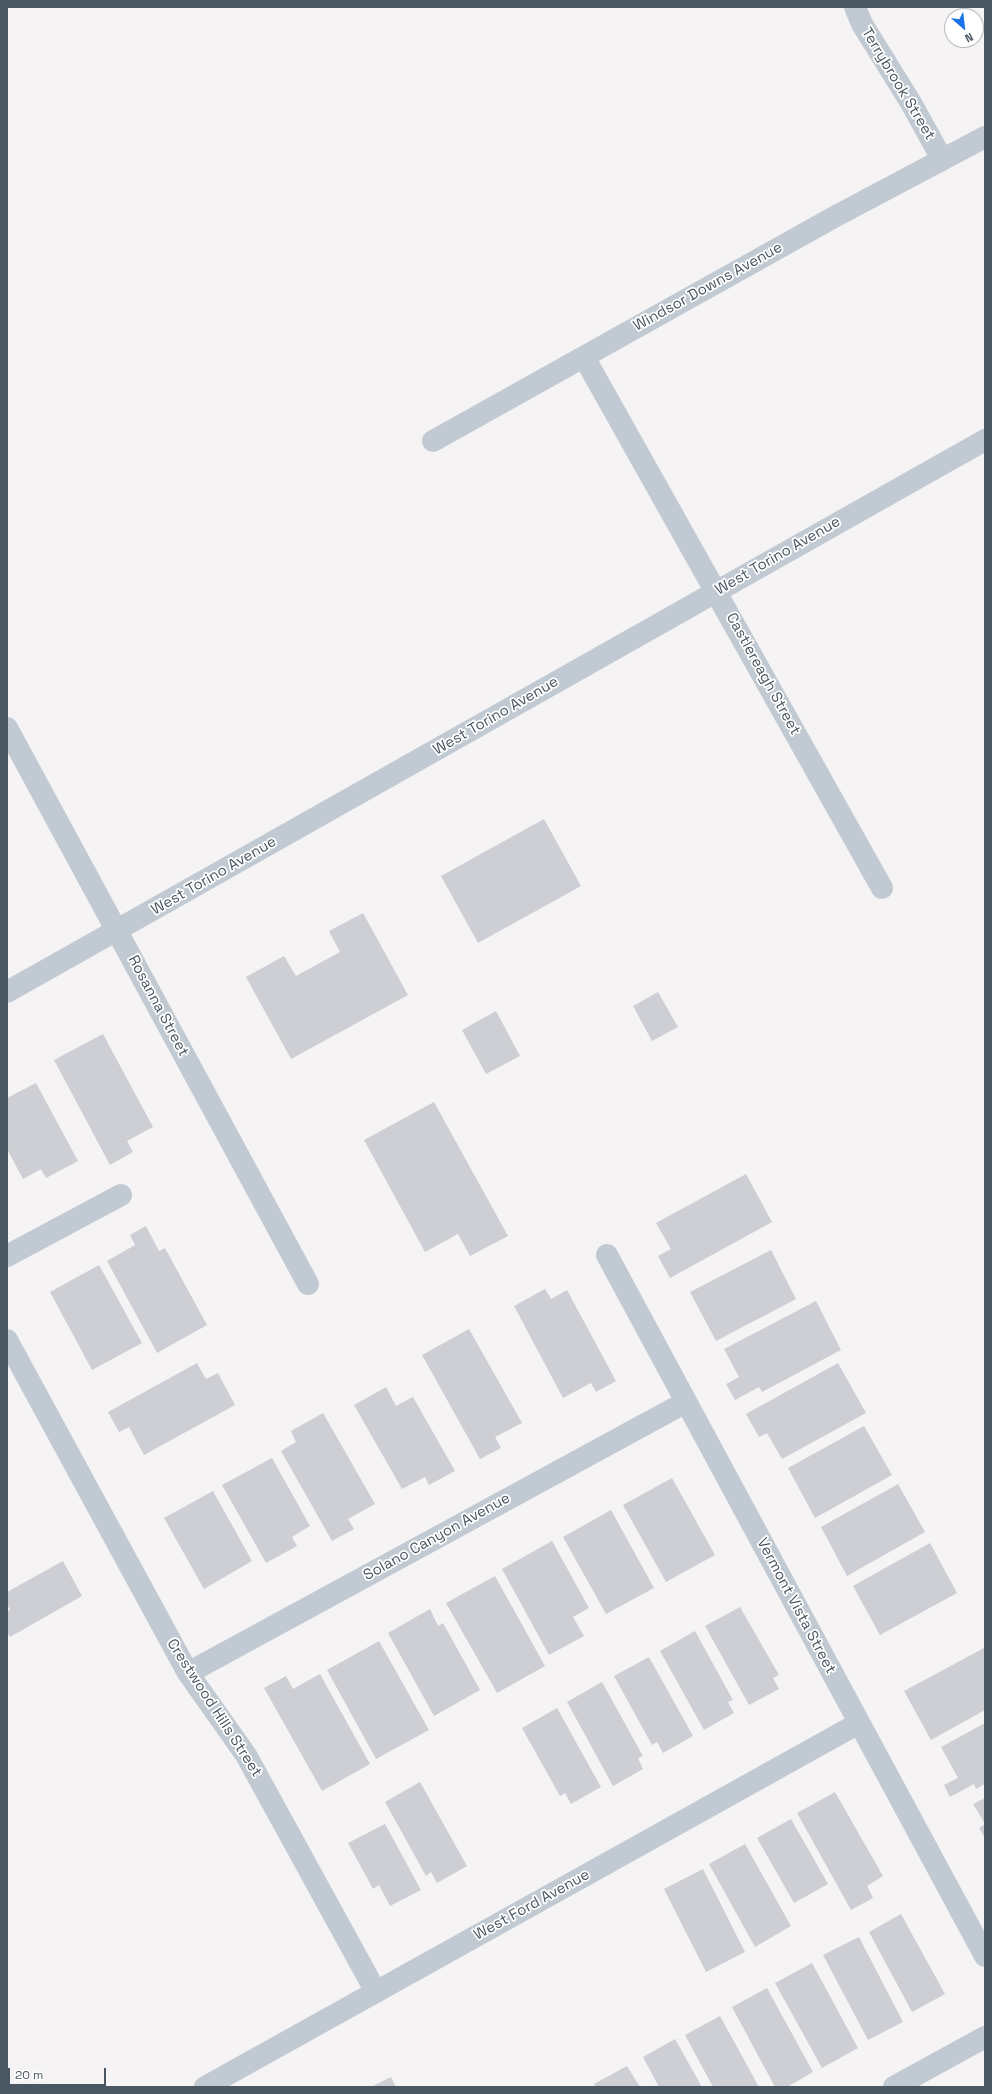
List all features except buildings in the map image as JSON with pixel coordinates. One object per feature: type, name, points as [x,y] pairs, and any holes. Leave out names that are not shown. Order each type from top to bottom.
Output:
[{"type":"street","name":"Terrybrook Street","points":[[855,7],[862,24],[911,103],[942,159]]},
{"type":"street","name":"Windsor Downs Avenue","points":[[433,441],[985,136]]},
{"type":"street","name":"Castlereagh Street","points":[[584,357],[717,591],[882,888]]},
{"type":"street","name":"West Torino Avenue","points":[[7,992],[118,931],[985,440]]},
{"type":"street","name":"Rosanna Street","points":[[7,728],[308,1284]]},
{"type":"street","points":[[7,1256],[121,1195]]},
{"type":"street","name":"Vermont Vista Street","points":[[607,1256],[985,1956]]},
{"type":"street","name":"Crestwood Hills Street","points":[[7,1340],[188,1673],[246,1755],[376,1992]]},
{"type":"street","name":"Solano Canyon Avenue","points":[[188,1673],[686,1402]]},
{"type":"street","name":"West Ford Avenue","points":[[205,2087],[859,1722]]},
{"type":"street","points":[[894,2087],[985,2037]]}]
